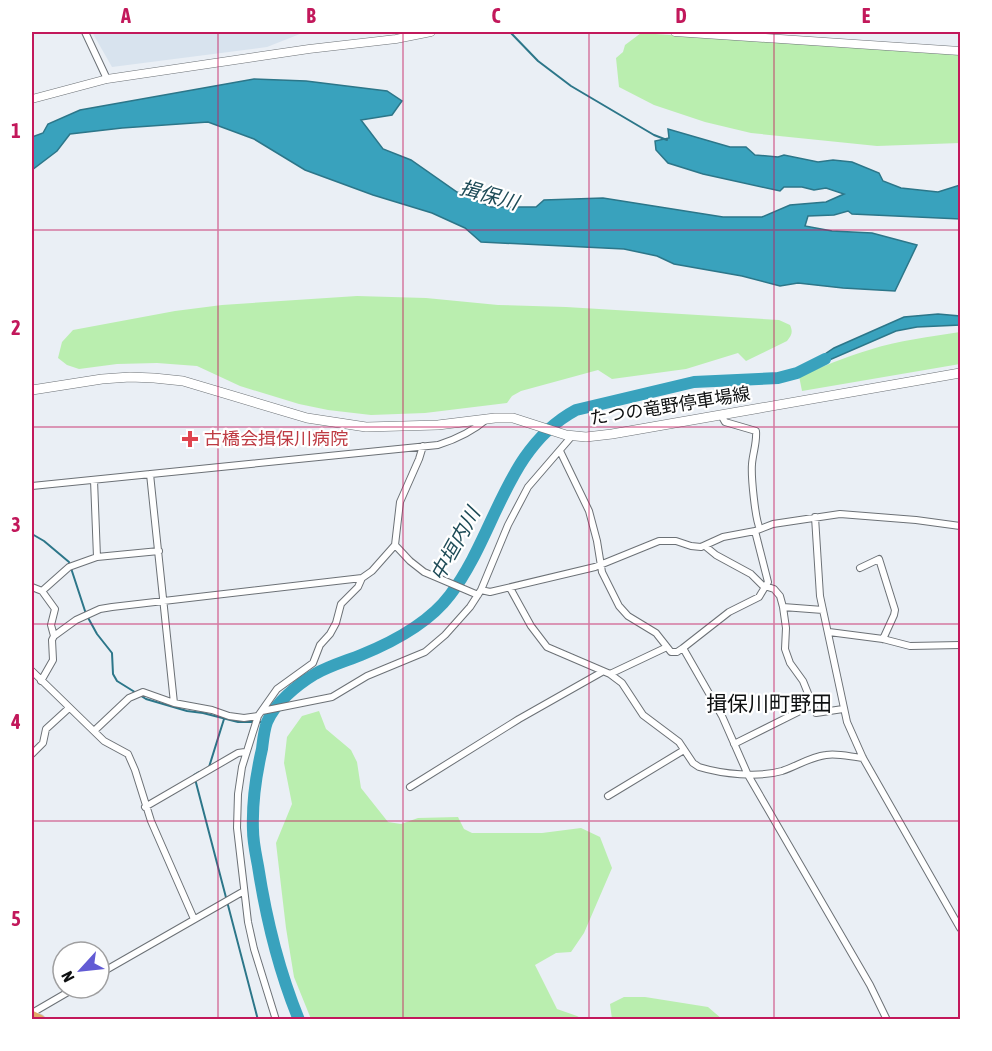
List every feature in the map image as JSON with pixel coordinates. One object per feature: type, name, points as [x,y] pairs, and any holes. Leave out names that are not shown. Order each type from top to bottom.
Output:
[{"type":"highway","points":[[32,1014],[40,1020]]},
{"type":"main road","name":"たつの竜野停車場線","points":[[32,390],[130,377],[183,381],[307,418],[366,427],[438,425],[513,418],[569,435],[586,437],[960,373]]},
{"type":"street","points":[[85,32],[107,79]]},
{"type":"street","points":[[32,99],[107,79],[309,49],[396,39],[431,32]]},
{"type":"street","points":[[675,32],[960,51]]},
{"type":"street","points":[[560,451],[589,511],[597,541],[600,565],[619,606],[628,616],[656,633],[671,652],[677,652],[729,612],[759,597],[768,582],[756,516],[752,464],[757,441],[756,431],[725,422],[721,415]]},
{"type":"street","points":[[32,486],[438,445],[455,440],[488,419]]},
{"type":"street","points":[[94,731],[136,694],[143,692],[174,703],[244,718],[261,712],[332,697],[367,676],[425,652],[445,635],[478,593],[519,501],[535,477],[560,451],[569,435]]},
{"type":"street","points":[[54,636],[76,620],[112,606],[362,578],[372,571],[395,545],[400,502],[423,446]]},
{"type":"street","points":[[150,474],[174,703]]},
{"type":"street","points":[[94,480],[97,557]]},
{"type":"street","points":[[395,545],[424,572],[478,593],[510,588],[600,565],[659,541],[676,541],[691,546],[705,546],[723,537],[758,530],[773,524],[815,517],[852,514],[960,526]]},
{"type":"street","points":[[815,517],[823,610],[843,709],[863,758],[960,927]]},
{"type":"street","points":[[705,546],[716,555],[751,574],[762,585],[774,589],[780,596],[783,607],[785,649],[790,663],[803,681],[816,713],[843,709]]},
{"type":"street","points":[[42,591],[71,566],[97,557],[159,551]]},
{"type":"street","points":[[860,568],[879,559],[885,576],[895,610],[883,639]]},
{"type":"street","points":[[276,1020],[251,941],[244,891],[236,813],[245,752],[261,712],[278,689],[313,663],[320,645],[336,623],[341,604],[358,587],[362,578]]},
{"type":"street","points":[[32,587],[42,591],[55,609],[51,625],[54,636],[52,640],[53,660],[41,681]]},
{"type":"street","points":[[510,588],[531,626],[547,646],[610,674],[622,683],[644,715],[671,735],[693,763],[699,766],[748,775],[784,770],[828,754],[863,758]]},
{"type":"street","points":[[783,607],[823,610]]},
{"type":"street","points":[[829,632],[883,639],[910,646],[960,645]]},
{"type":"street","points":[[610,674],[667,647]]},
{"type":"street","points":[[683,648],[722,716],[748,775],[870,985],[887,1020]]},
{"type":"street","points":[[32,671],[94,731],[115,748],[128,754],[163,851],[194,919]]},
{"type":"street","points":[[410,786],[519,719],[602,672]]},
{"type":"street","points":[[734,744],[812,705]]},
{"type":"street","points":[[32,754],[43,743],[46,729],[69,708]]},
{"type":"street","points":[[608,796],[684,750]]},
{"type":"street","points":[[146,807],[238,753],[245,752]]},
{"type":"street","points":[[111,967],[244,891]]},
{"type":"street","points":[[32,1014],[55,1000]]},
{"type":"shaded area","points":[[92,32],[305,32],[267,47],[112,67]]},
{"type":"green space","points":[[641,33],[960,55],[960,143],[877,146],[751,133],[705,122],[654,105],[619,87],[616,58],[623,52],[625,45]]},
{"type":"green space","points":[[357,296],[426,298],[498,305],[779,320],[790,325],[792,332],[787,341],[746,361],[738,353],[686,369],[612,379],[598,370],[521,391],[512,396],[507,403],[425,413],[371,415],[299,404],[240,386],[197,366],[157,363],[117,364],[79,369],[67,365],[58,358],[62,342],[73,330],[175,311],[222,305]]},
{"type":"green space","points":[[960,332],[960,364],[802,391],[799,376],[842,359],[892,344]]},
{"type":"green space","points":[[319,711],[326,729],[351,750],[357,762],[361,788],[388,822],[401,824],[418,818],[458,817],[464,829],[472,833],[542,833],[581,828],[600,837],[612,868],[584,933],[571,952],[556,953],[535,965],[557,1009],[582,1019],[311,1019],[294,977],[276,843],[292,804],[284,763],[287,737],[302,716]]},
{"type":"green space","points":[[624,997],[645,997],[708,1007],[722,1019],[612,1019],[610,1004]]},
{"type":"water","points":[[254,79],[306,81],[387,91],[402,101],[392,115],[361,120],[383,149],[411,160],[457,192],[491,207],[536,207],[544,200],[603,198],[723,217],[762,217],[790,205],[826,202],[844,194],[826,188],[814,190],[784,187],[780,191],[703,174],[668,163],[656,150],[655,141],[669,138],[668,129],[730,147],[746,147],[755,155],[778,157],[784,155],[818,162],[833,160],[852,162],[879,173],[883,181],[901,188],[938,192],[960,185],[960,219],[852,214],[848,211],[834,215],[808,216],[805,226],[832,231],[872,233],[917,245],[895,291],[798,283],[780,286],[742,276],[674,264],[657,256],[624,249],[481,242],[465,228],[432,213],[373,195],[305,170],[254,139],[208,122],[70,134],[57,151],[32,170],[32,137],[43,133],[48,124],[80,110]]},
{"type":"water","points":[[938,314],[960,316],[960,325],[917,327],[896,331],[811,368],[810,364],[834,348],[904,317]]},
{"type":"waterway","points":[[510,32],[538,61],[571,86],[654,135],[667,140]]},
{"type":"waterway","name":"中垣内川","points":[[299,1020],[285,983],[269,925],[253,835],[255,790],[264,732],[275,708],[294,689],[315,674],[398,638],[432,614],[450,595],[466,571],[517,469],[533,446],[552,426],[576,410],[694,382],[778,378],[797,373],[825,359]]},
{"type":"waterway","points":[[32,534],[69,562],[86,614],[97,634],[112,653],[113,674],[117,681],[146,699],[187,711],[238,722],[267,722]]},
{"type":"waterway","points":[[209,767],[224,719]]},
{"type":"waterway","points":[[199,772],[194,775],[258,1020]]},
{"type":"place","name":"古橋会揖保川病院","points":[[190,439]]},
{"type":"district","name":"揖保川町野田","points":[[769,704]]},
{"type":"water label","name":"揖保川","points":[[489,195]]}]
